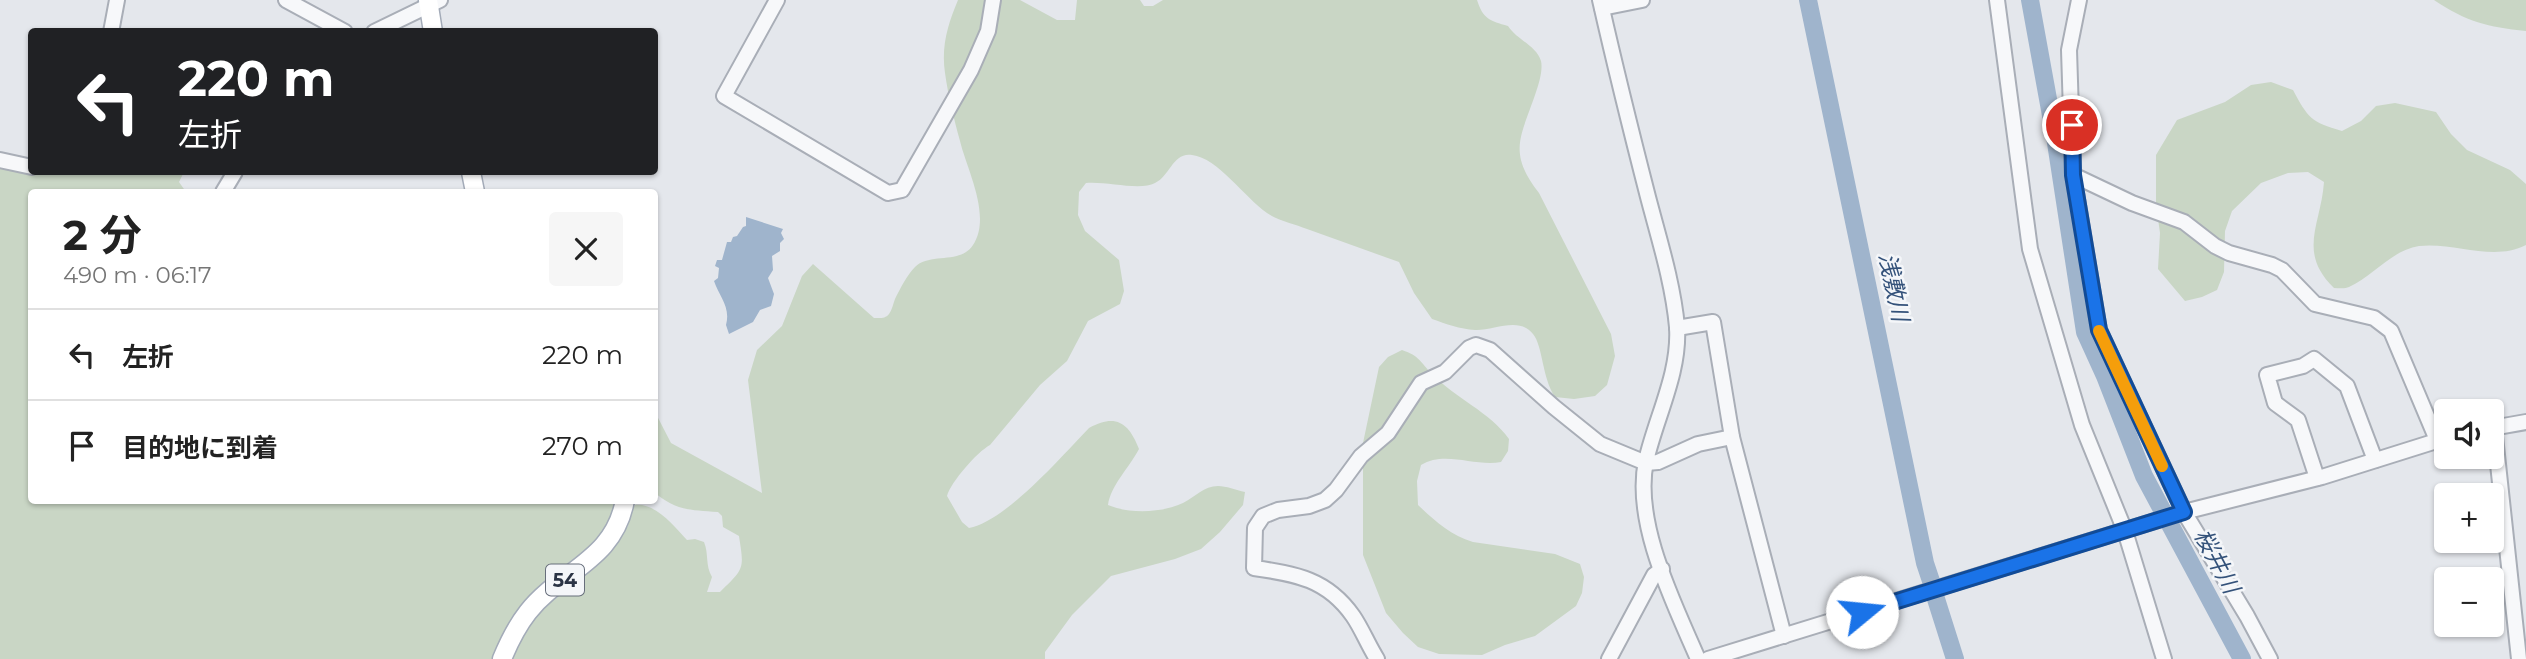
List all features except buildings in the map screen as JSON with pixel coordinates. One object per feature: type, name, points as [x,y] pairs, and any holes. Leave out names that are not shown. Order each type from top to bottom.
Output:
[{"type":"main road","points":[[432,2],[433,28]]},
{"type":"main road","name":"54","points":[[502,659],[511,637],[529,610],[608,541],[621,520],[624,504]]},
{"type":"street","points":[[112,28],[117,0]]},
{"type":"street","points":[[286,0],[338,28]]},
{"type":"street","points":[[777,0],[723,96],[888,193],[902,190],[971,70],[988,31],[993,0]]},
{"type":"street","points":[[1642,0],[1601,4],[1661,250],[1677,328],[1668,390],[1646,463],[1644,498],[1651,535],[1662,569],[1698,659]]},
{"type":"street","points":[[1997,0],[2030,248],[2082,425],[2125,531],[2164,659]]},
{"type":"street","points":[[2079,0],[2069,50],[2073,175],[2099,330],[2184,512],[2270,659]]},
{"type":"street","points":[[382,28],[432,2]]},
{"type":"street","points":[[0,160],[28,166]]},
{"type":"street","points":[[2073,175],[2132,203],[2184,222],[2215,246],[2229,253],[2282,270],[2315,304],[2374,318],[2392,331],[2434,422]]},
{"type":"street","points":[[1677,328],[1713,322],[1732,438],[1784,636]]},
{"type":"street","points":[[1377,659],[1353,617],[1324,587],[1302,576],[1254,568],[1255,528],[1269,512],[1309,506],[1325,500],[1336,490],[1361,456],[1388,433],[1421,383],[1446,372],[1469,348],[1476,345],[1485,346],[1553,407],[1600,443],[1646,463],[1658,462],[1698,444],[1732,438]]},
{"type":"street","points":[[2317,478],[2298,420],[2275,403],[2267,375],[2302,366],[2315,359],[2347,386],[2375,460]]},
{"type":"street","points":[[2504,426],[2526,422]]},
{"type":"street","points":[[1708,659],[2184,512],[2317,478],[2434,442]]},
{"type":"street","points":[[2498,469],[2519,659]]},
{"type":"street","points":[[1609,659],[1654,575],[1662,569]]},
{"type":"green space","points":[[958,0],[1020,0],[1057,20],[1075,20],[1077,0],[1140,0],[1144,6],[1153,6],[1163,0],[1477,0],[1485,15],[1492,21],[1508,26],[1539,55],[1539,81],[1522,133],[1520,155],[1529,179],[1539,193],[1611,334],[1615,356],[1607,385],[1595,396],[1574,399],[1555,397],[1547,381],[1539,346],[1527,329],[1513,325],[1482,330],[1469,329],[1432,319],[1414,293],[1399,262],[1271,216],[1221,170],[1202,158],[1186,155],[1180,157],[1155,183],[1132,186],[1086,183],[1079,192],[1078,215],[1085,231],[1119,260],[1124,291],[1120,304],[1088,321],[1067,361],[1040,385],[990,445],[965,468],[947,496],[962,522],[969,528],[984,523],[1033,486],[1089,428],[1114,421],[1126,427],[1139,449],[1116,484],[1108,505],[1135,511],[1156,510],[1183,503],[1213,486],[1245,492],[1243,505],[1201,549],[1175,559],[1111,576],[1072,615],[1045,652],[1045,659],[498,659],[543,604],[559,595],[628,526],[629,515],[635,505],[643,505],[657,511],[687,540],[704,542],[712,577],[707,592],[720,592],[741,567],[739,536],[723,527],[722,516],[718,512],[677,506],[658,495],[658,418],[671,443],[762,493],[748,380],[757,350],[782,326],[802,276],[813,264],[874,318],[882,318],[890,312],[901,287],[915,267],[929,260],[961,255],[973,245],[980,221],[979,207],[953,116],[944,63],[946,35]]},
{"type":"green space","points":[[2434,0],[2526,0],[2526,31],[2478,22],[2457,14]]},
{"type":"green space","points":[[2271,82],[2293,90],[2312,118],[2342,131],[2361,121],[2376,106],[2395,103],[2436,112],[2451,134],[2467,150],[2510,170],[2526,184],[2526,245],[2500,252],[2433,246],[2409,248],[2349,287],[2334,288],[2316,262],[2314,250],[2324,182],[2308,172],[2288,173],[2261,183],[2232,211],[2225,231],[2224,272],[2217,290],[2185,301],[2158,269],[2160,233],[2156,204],[2156,155],[2177,120],[2225,102],[2251,85]]},
{"type":"green space","points":[[0,163],[28,171],[28,175],[182,175],[179,182],[184,189],[28,189],[28,504],[617,504],[606,532],[525,606],[512,622],[501,640],[495,659],[0,659]]},
{"type":"green space","points":[[1402,350],[1416,357],[1441,383],[1492,421],[1509,439],[1508,451],[1501,462],[1440,459],[1421,465],[1417,481],[1418,505],[1443,527],[1473,542],[1555,554],[1580,564],[1584,577],[1582,593],[1576,606],[1535,636],[1482,655],[1439,654],[1418,647],[1386,613],[1363,555],[1363,443],[1379,367],[1388,357]]},
{"type":"water","points":[[746,217],[783,229],[781,233],[784,239],[780,243],[780,251],[772,256],[773,270],[768,278],[774,294],[771,306],[760,310],[753,322],[729,334],[726,307],[714,281],[718,278],[719,268],[715,266],[717,260],[722,260],[727,242],[731,242],[746,226]]},
{"type":"waterway","name":"浅敷川","points":[[1808,0],[1925,563],[1932,584]]},
{"type":"waterway","name":"桜井川","points":[[2030,0],[2056,143],[2085,332],[2144,476],[2242,659]]},
{"type":"waterway","name":"浅敷川","points":[[1936,599],[1955,659]]},
{"type":"slow traffic","points":[[2099,331],[2162,466]]},
{"type":"route","points":[[1862,612],[2184,512],[2099,330],[2073,175],[2072,125]]}]
